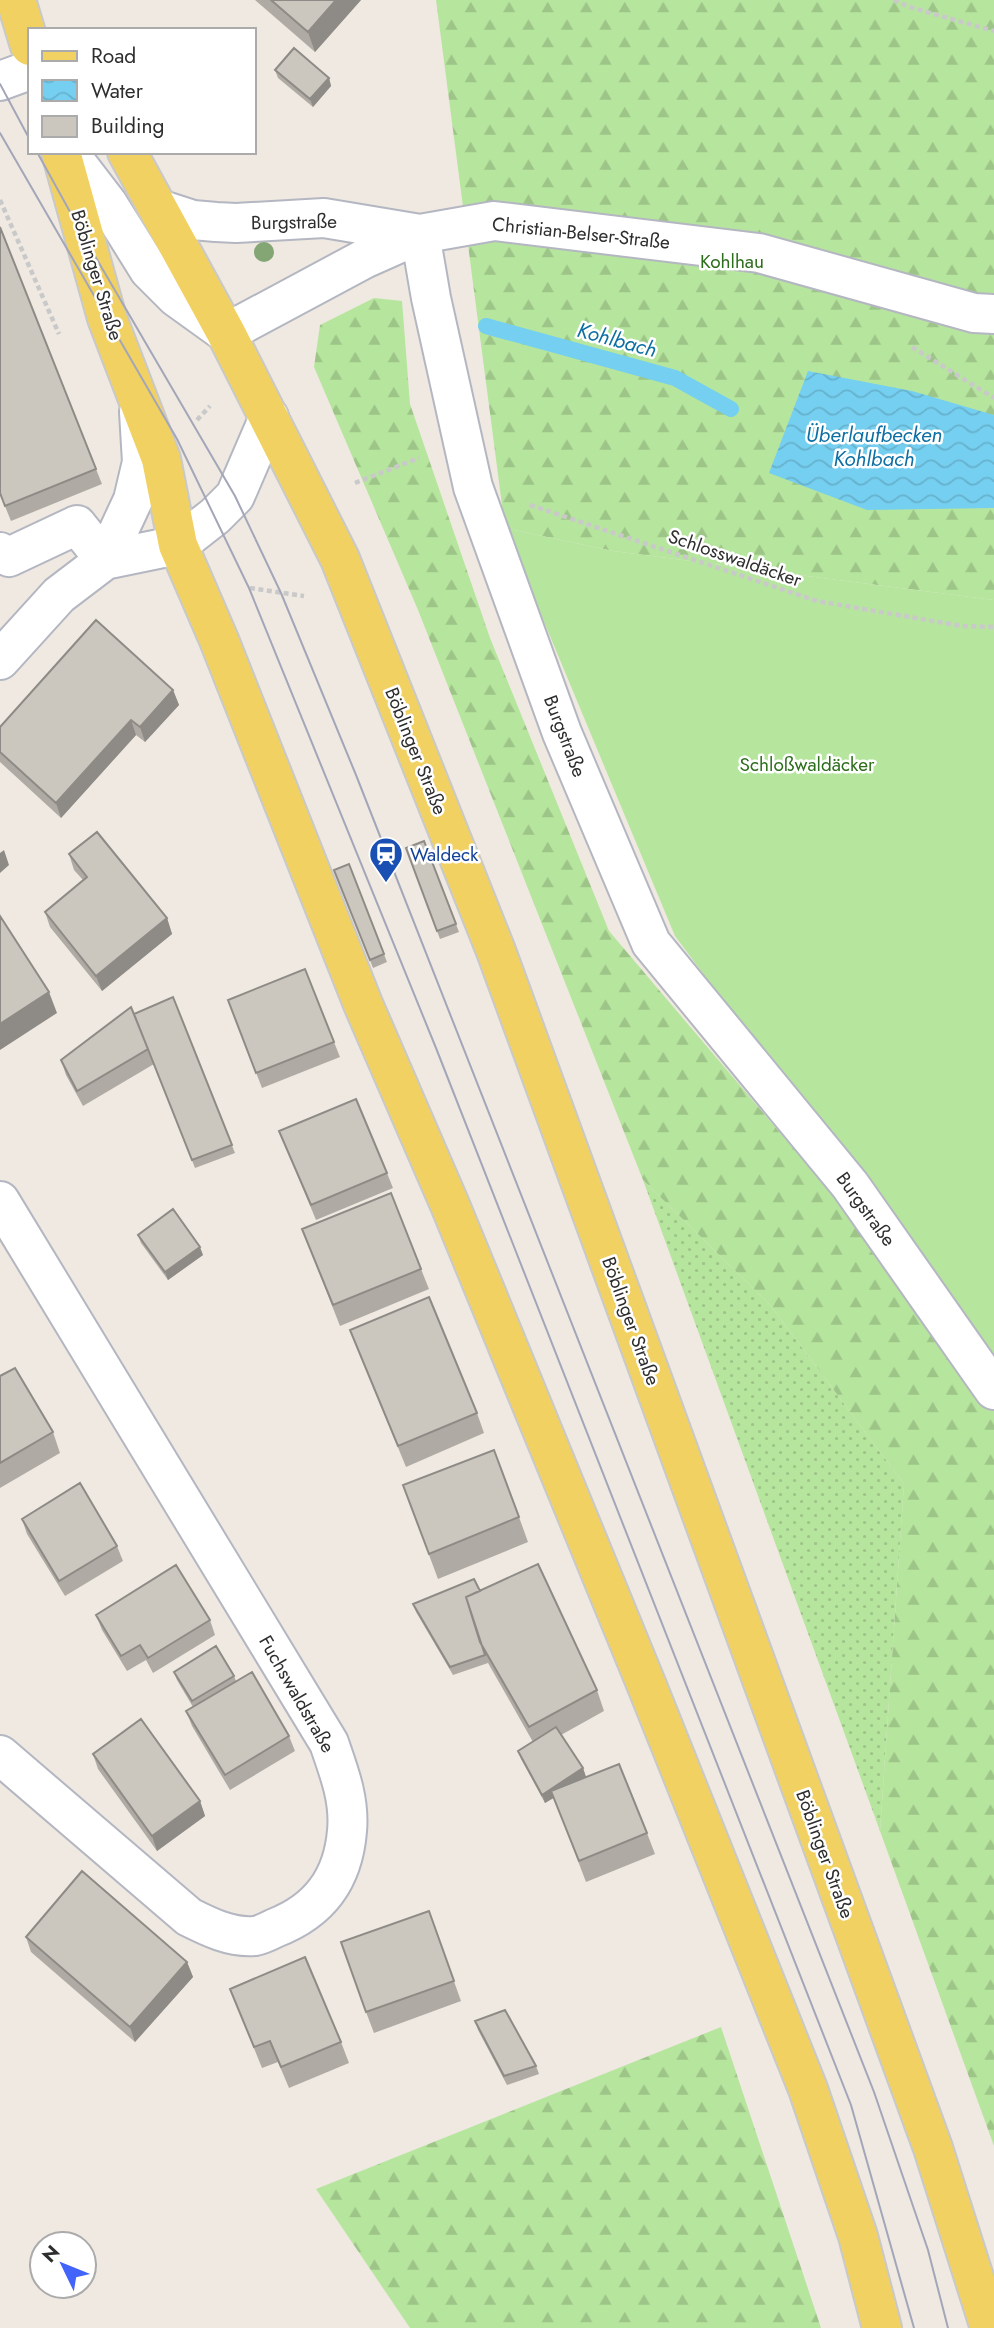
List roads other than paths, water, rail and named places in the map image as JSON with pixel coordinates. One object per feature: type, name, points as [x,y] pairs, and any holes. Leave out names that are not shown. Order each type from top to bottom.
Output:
[{"type":"main road","points":[[16,0],[28,39]]},
{"type":"main road","points":[[23,0],[44,28]]},
{"type":"main road","name":"Böblinger Straße","points":[[62,154],[107,318],[161,459],[178,545],[224,652],[363,1004],[456,1217],[808,2090],[858,2236],[882,2328]]},
{"type":"main road","name":"Böblinger Straße","points":[[128,154],[226,333],[340,559],[496,951],[933,2148],[990,2328]]},
{"type":"street","points":[[0,82],[28,71]]},
{"type":"street","name":"Böblinger Straße","points":[[70,154],[108,204],[149,270],[176,297],[226,333]]},
{"type":"street","name":"Burgstraße","points":[[159,209],[193,220],[236,223],[324,218],[420,234],[431,298],[473,487],[562,733],[651,943],[850,1185],[994,1390]]},
{"type":"street","name":"Christian-Belser-Straße","points":[[226,333],[364,259],[420,234],[494,221],[759,253],[974,313],[994,314]]},
{"type":"street","name":"Böblinger Straße","points":[[105,560],[133,500],[142,462],[138,396]]},
{"type":"street","points":[[0,660],[58,595],[105,560],[178,545],[215,516],[235,496],[268,417]]},
{"type":"street","points":[[0,552],[9,557],[77,525],[105,560]]},
{"type":"street","name":"Fuchswaldstraße","points":[[0,1201],[329,1743],[345,1791],[348,1831],[339,1871],[319,1901],[294,1921],[256,1936],[222,1933],[189,1917],[0,1755]]},
{"type":"water","name":"Überlaufbecken Kohlbach","points":[[808,371],[912,391],[994,415],[994,508],[867,510],[769,473]]},
{"type":"waterway","name":"Kohlbach","points":[[486,326],[675,378],[731,409]]},
{"type":"tram line","points":[[0,84],[28,136]]},
{"type":"tram line","points":[[0,133],[177,439],[249,588],[436,1048],[851,2105],[914,2328]]},
{"type":"tram line","points":[[38,154],[235,496],[281,593],[356,775],[874,2092],[928,2250],[948,2328]]},
{"type":"place","name":"Waldeck","points":[[386,884]]},
{"type":"park label","name":"Kohlhau","points":[[732,261]]},
{"type":"park label","name":"Schloßwaldäcker","points":[[807,764]]}]
